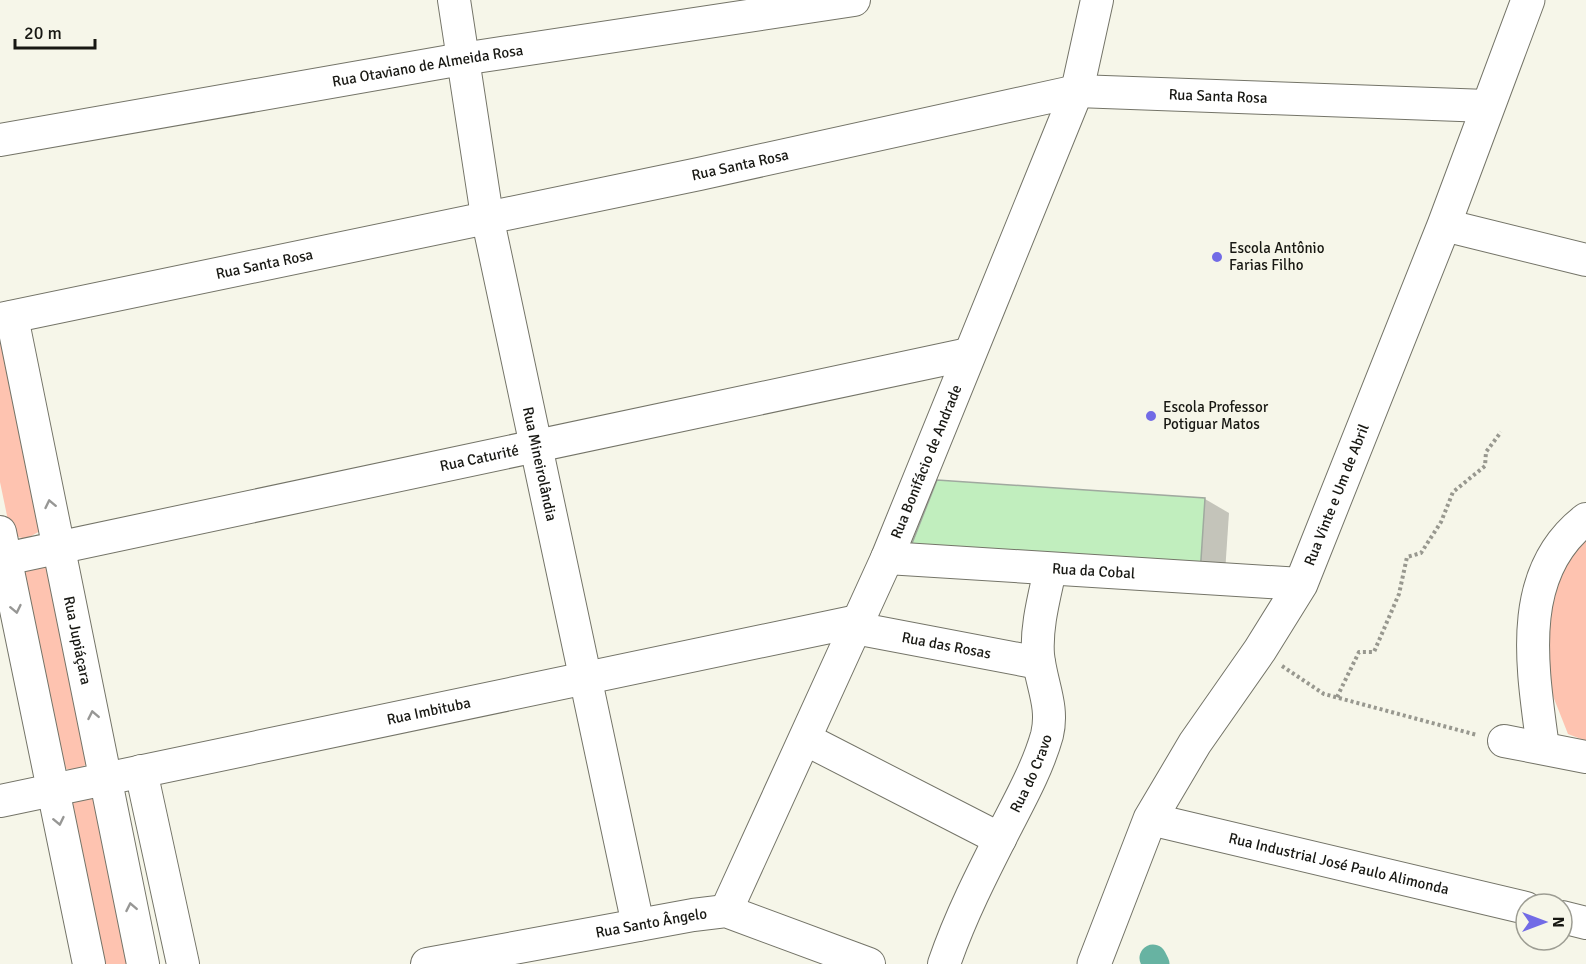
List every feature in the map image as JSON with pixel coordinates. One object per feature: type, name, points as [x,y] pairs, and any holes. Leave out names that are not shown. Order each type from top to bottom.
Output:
[{"type":"main road","name":"Rua Vinte e Um de Abril","points":[[1094,964],[1150,819],[1195,742],[1260,650],[1301,584],[1444,225],[1486,106],[1528,0]]},
{"type":"street","name":"Rua Mineirolândia","points":[[454,0],[487,216],[638,925]]},
{"type":"street","name":"Rua Otaviano de Almeida Rosa","points":[[0,140],[462,59],[854,0]]},
{"type":"street","name":"Rua Bonifácio de Andrade","points":[[726,911],[887,558],[1077,91],[1097,0]]},
{"type":"street","name":"Rua Santa Rosa","points":[[6,318],[487,216],[699,174],[1077,91],[1486,106]]},
{"type":"street","points":[[1444,225],[1586,260]]},
{"type":"street","name":"Rua Jupiáçara","points":[[6,318],[59,546],[143,964]]},
{"type":"street","name":"Rua Caturité","points":[[2,550],[59,546],[538,448],[969,354]]},
{"type":"street","points":[[1543,748],[1532,651],[1536,604],[1551,561],[1571,531],[1586,519]]},
{"type":"street","points":[[2,550],[89,964]]},
{"type":"street","name":"Rua da Cobal","points":[[887,558],[1301,584]]},
{"type":"street","name":"Rua do Cravo","points":[[944,964],[959,924],[1034,770],[1047,736],[1050,701],[1039,663],[1038,629],[1050,570]]},
{"type":"street","name":"Rua Imbituba","points":[[0,801],[586,676],[856,624]]},
{"type":"street","name":"Rua das Rosas","points":[[856,624],[1039,663]]},
{"type":"street","points":[[805,739],[1000,839]]},
{"type":"street","points":[[1504,741],[1586,758]]},
{"type":"street","points":[[141,771],[183,964]]},
{"type":"street","name":"Rua Industrial José Paulo Alimonda","points":[[1150,819],[1514,905]]},
{"type":"street","name":"Rua Santo Ângelo","points":[[427,964],[726,911],[869,964]]},
{"type":"path","points":[[1337,697],[1359,652],[1374,652],[1399,594],[1407,557],[1421,553],[1441,522],[1452,492],[1485,466],[1486,452],[1501,432]]},
{"type":"path","points":[[1260,650],[1324,694],[1504,741]]},
{"type":"shaded area","points":[[0,334],[40,531],[26,539],[18,537],[10,530],[0,482]]},
{"type":"shaded area","points":[[1586,527],[1586,741],[1568,734],[1551,691],[1546,604]]},
{"type":"shaded area","points":[[47,563],[90,760],[81,768],[74,770],[62,767],[21,569]]},
{"type":"shaded area","points":[[94,795],[138,964],[101,964],[69,813],[72,800]]},
{"type":"building","points":[[937,480],[1205,498],[1200,575],[907,556]]},
{"type":"waterway","points":[[1153,958],[1156,964]]},
{"type":"place","name":"Escola Antônio Farias Filho","points":[[1217,257]]},
{"type":"place","name":"Escola Professor Potiguar Matos","points":[[1151,416]]}]
